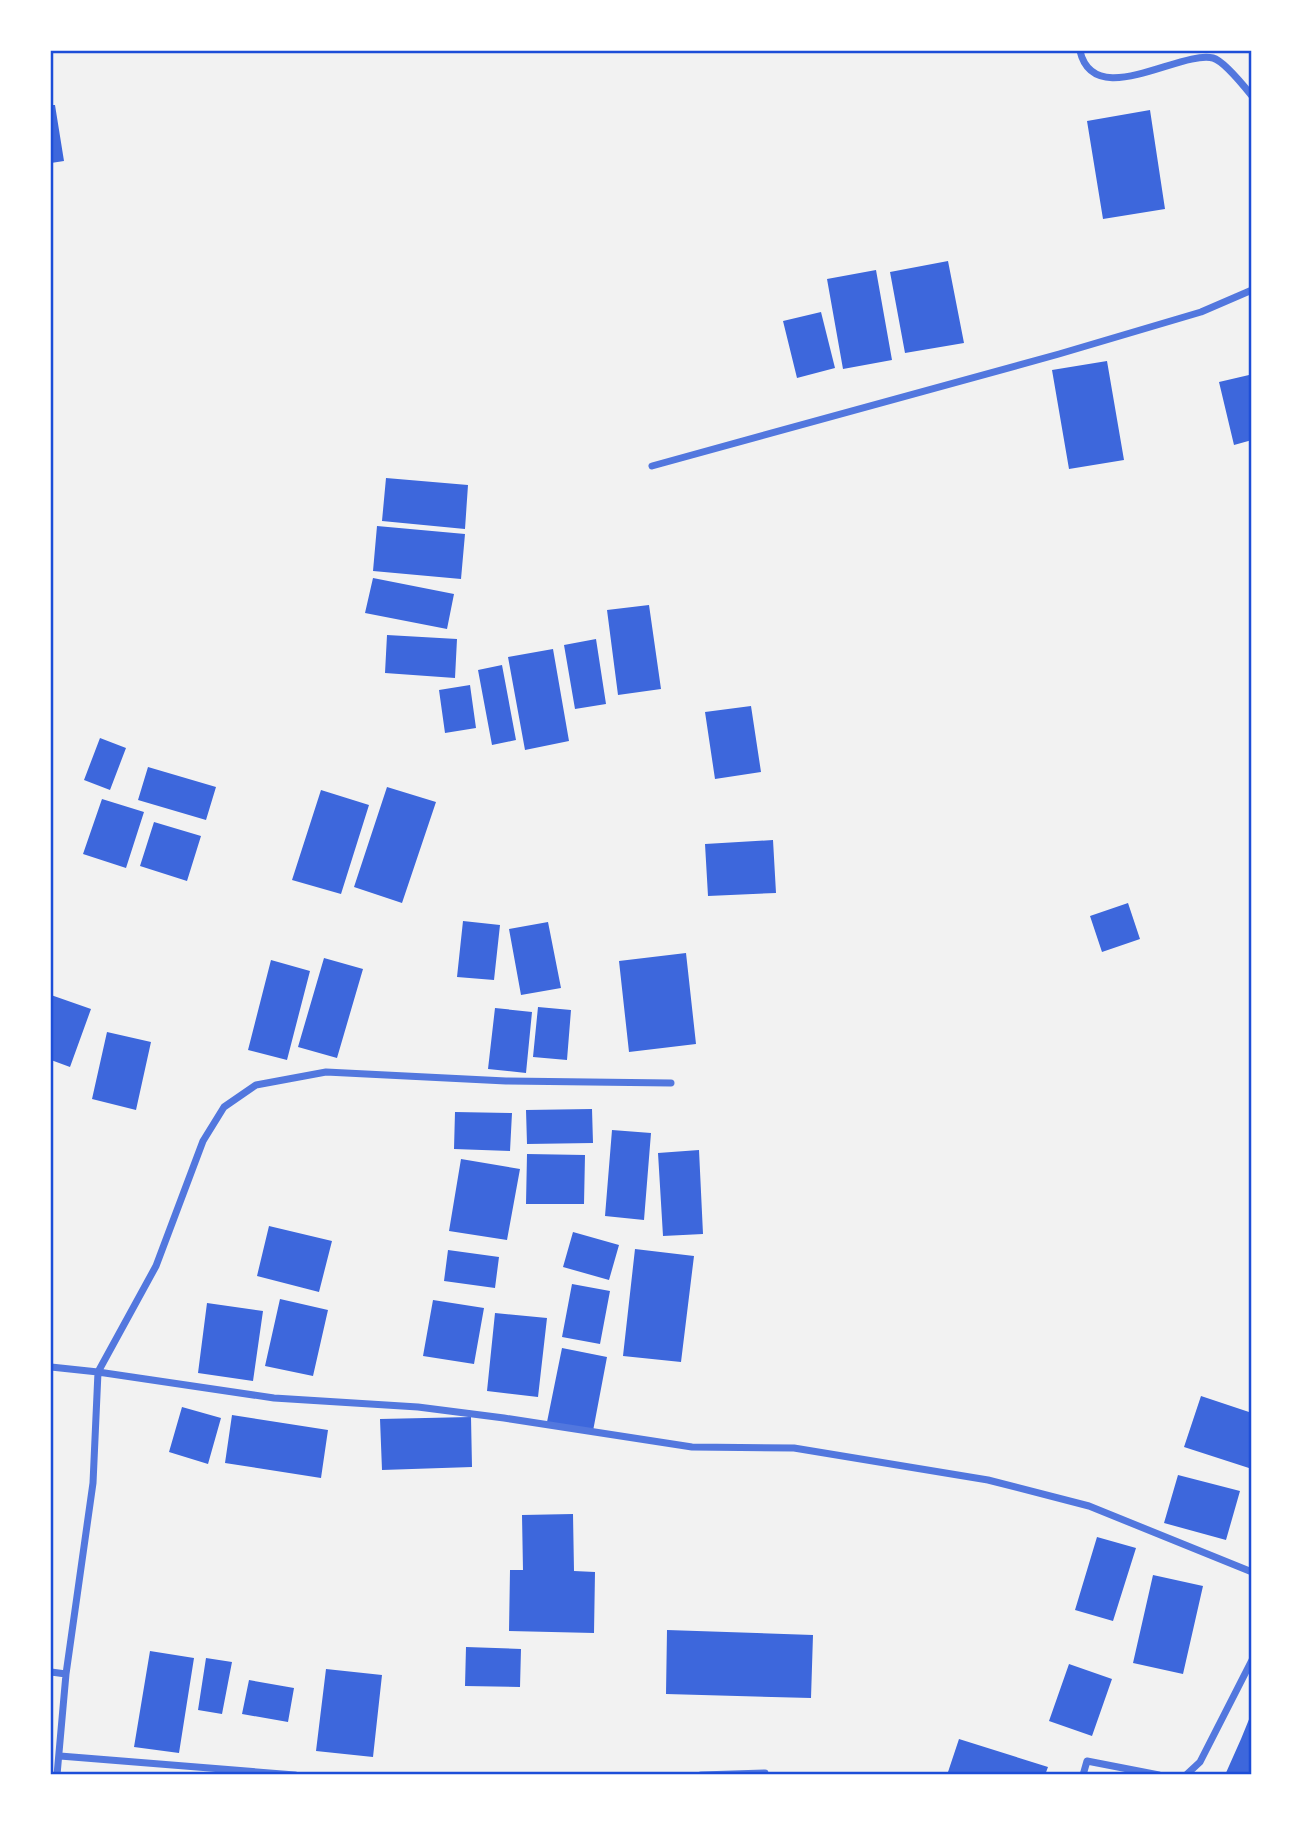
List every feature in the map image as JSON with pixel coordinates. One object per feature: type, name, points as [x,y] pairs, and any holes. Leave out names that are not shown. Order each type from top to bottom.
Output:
[{"type":"street","points":[[1080,51],[1087,66],[1108,77],[1135,76],[1194,58],[1217,59],[1252,96]]},
{"type":"street","points":[[652,466],[1059,354],[1201,312],[1252,290]]},
{"type":"street","points":[[57,1775],[66,1674],[93,1483],[98,1372],[156,1266],[204,1141],[224,1107],[256,1085],[326,1072],[506,1081],[671,1083]]},
{"type":"street","points":[[51,1367],[274,1398],[418,1407],[467,1413],[692,1447],[794,1448],[988,1480],[1089,1506],[1252,1572]]},
{"type":"street","points":[[1186,1775],[1200,1762],[1252,1660]]},
{"type":"street","points":[[51,1672],[66,1674]]},
{"type":"street","points":[[60,1756],[295,1775]]},
{"type":"street","points":[[1083,1775],[1087,1761],[1159,1775]]},
{"type":"street","points":[[701,1775],[765,1773]]},
{"type":"building","points":[[51,105],[55,105],[64,161],[51,163]]},
{"type":"building","points":[[1150,110],[1165,209],[1103,219],[1087,121]]},
{"type":"building","points":[[948,261],[964,343],[905,353],[890,272]]},
{"type":"building","points":[[876,270],[892,360],[843,369],[827,279]]},
{"type":"building","points":[[821,312],[835,368],[797,378],[783,321]]},
{"type":"building","points":[[1107,361],[1124,460],[1069,469],[1052,370]]},
{"type":"building","points":[[1249,375],[1252,391],[1252,440],[1234,445],[1219,382]]},
{"type":"building","points":[[386,478],[468,485],[465,529],[382,521]]},
{"type":"building","points":[[377,526],[465,534],[461,579],[373,571]]},
{"type":"building","points":[[373,578],[454,594],[447,629],[365,613]]},
{"type":"building","points":[[649,605],[661,689],[618,695],[607,610]]},
{"type":"building","points":[[387,635],[457,639],[455,678],[385,673]]},
{"type":"building","points":[[596,639],[606,704],[575,709],[564,645]]},
{"type":"building","points":[[553,649],[569,741],[525,750],[508,657]]},
{"type":"building","points":[[502,665],[516,740],[492,745],[478,670]]},
{"type":"building","points":[[470,685],[476,728],[445,733],[439,690]]},
{"type":"building","points":[[751,706],[761,772],[715,779],[705,712]]},
{"type":"building","points":[[100,738],[126,748],[110,790],[84,780]]},
{"type":"building","points":[[148,767],[216,787],[206,820],[138,800]]},
{"type":"building","points":[[387,787],[436,802],[402,903],[354,887]]},
{"type":"building","points":[[321,790],[369,805],[341,894],[292,880]]},
{"type":"building","points":[[102,799],[144,812],[126,868],[83,854]]},
{"type":"building","points":[[154,822],[201,836],[187,881],[140,866]]},
{"type":"building","points":[[773,840],[776,893],[708,896],[705,844]]},
{"type":"building","points":[[1128,903],[1140,939],[1102,952],[1090,916]]},
{"type":"building","points":[[463,921],[500,925],[494,980],[457,977]]},
{"type":"building","points":[[548,922],[561,988],[521,995],[509,929]]},
{"type":"building","points":[[686,953],[696,1044],[629,1052],[619,961]]},
{"type":"building","points":[[324,958],[363,969],[337,1058],[298,1047]]},
{"type":"building","points":[[271,960],[310,971],[287,1060],[248,1050]]},
{"type":"building","points":[[51,995],[91,1009],[70,1067],[51,1060]]},
{"type":"building","points":[[538,1007],[571,1010],[567,1060],[533,1057]]},
{"type":"building","points":[[495,1008],[532,1012],[526,1073],[488,1069]]},
{"type":"building","points":[[107,1032],[151,1042],[136,1110],[92,1099]]},
{"type":"building","points":[[592,1109],[593,1143],[527,1144],[526,1110]]},
{"type":"building","points":[[455,1112],[512,1113],[510,1151],[454,1149]]},
{"type":"building","points":[[612,1130],[651,1133],[644,1220],[605,1216]]},
{"type":"building","points":[[699,1150],[703,1234],[663,1236],[658,1153]]},
{"type":"building","points":[[527,1154],[585,1155],[584,1204],[526,1204]]},
{"type":"building","points":[[461,1159],[520,1169],[507,1240],[449,1231]]},
{"type":"building","points":[[269,1226],[332,1241],[319,1292],[257,1276]]},
{"type":"building","points":[[573,1232],[619,1245],[609,1280],[563,1267]]},
{"type":"building","points":[[635,1249],[694,1256],[681,1362],[623,1356]]},
{"type":"building","points":[[448,1250],[499,1257],[495,1288],[444,1281]]},
{"type":"building","points":[[572,1284],[610,1291],[600,1344],[562,1337]]},
{"type":"building","points":[[280,1299],[328,1310],[313,1376],[265,1366]]},
{"type":"building","points":[[433,1300],[484,1308],[474,1364],[423,1356]]},
{"type":"building","points":[[207,1303],[263,1311],[253,1381],[198,1373]]},
{"type":"building","points":[[495,1313],[547,1318],[538,1397],[487,1391]]},
{"type":"building","points":[[562,1348],[607,1357],[593,1431],[547,1422]]},
{"type":"building","points":[[1201,1396],[1252,1413],[1252,1469],[1184,1447]]},
{"type":"building","points":[[182,1407],[221,1418],[208,1464],[169,1452]]},
{"type":"building","points":[[232,1415],[328,1430],[321,1478],[225,1463]]},
{"type":"building","points":[[471,1417],[472,1467],[382,1470],[380,1419]]},
{"type":"building","points":[[1178,1475],[1240,1491],[1226,1540],[1164,1523]]},
{"type":"building","points":[[573,1514],[574,1571],[595,1572],[594,1633],[509,1631],[510,1570],[523,1570],[522,1515]]},
{"type":"building","points":[[1097,1537],[1136,1548],[1113,1621],[1075,1610]]},
{"type":"building","points":[[1153,1575],[1203,1586],[1183,1674],[1133,1663]]},
{"type":"building","points":[[667,1630],[813,1635],[811,1698],[666,1694]]},
{"type":"building","points":[[466,1647],[521,1649],[520,1687],[465,1686]]},
{"type":"building","points":[[150,1651],[194,1658],[179,1753],[134,1747]]},
{"type":"building","points":[[206,1658],[232,1662],[222,1714],[198,1710]]},
{"type":"building","points":[[1069,1664],[1112,1679],[1092,1736],[1049,1721]]},
{"type":"building","points":[[326,1669],[382,1675],[373,1757],[316,1751]]},
{"type":"building","points":[[249,1680],[294,1688],[288,1722],[242,1714]]},
{"type":"building","points":[[1252,1712],[1252,1775],[1225,1775],[1241,1739]]},
{"type":"building","points":[[959,1739],[1048,1767],[1045,1775],[947,1775]]}]
